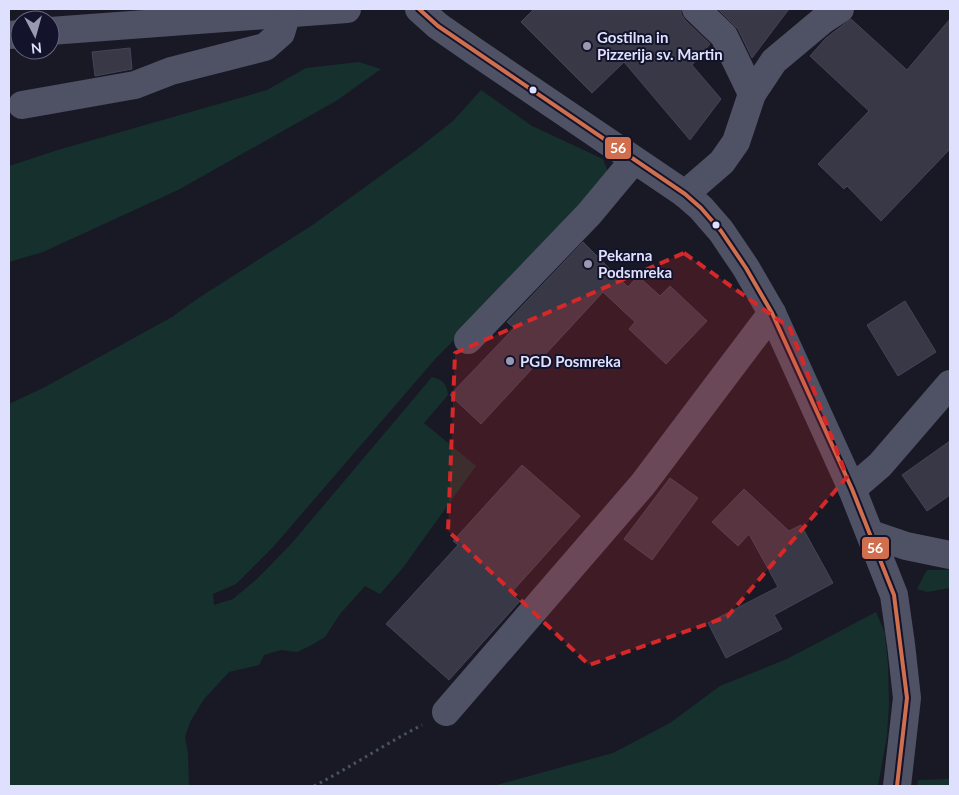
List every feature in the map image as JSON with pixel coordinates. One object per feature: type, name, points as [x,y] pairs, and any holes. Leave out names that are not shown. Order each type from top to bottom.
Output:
[{"type":"street","points":[[60,30],[347,9]]},
{"type":"street","points":[[418,9],[438,26],[474,51],[685,194],[701,208],[721,231],[746,268],[772,313],[852,489],[894,595],[907,698],[897,786]]},
{"type":"street","points":[[696,9],[724,36],[752,94]]},
{"type":"street","points":[[685,194],[722,162],[736,142],[752,94],[774,61],[823,20],[840,9]]},
{"type":"street","points":[[22,105],[135,84],[171,71],[265,47],[281,32],[287,13]]},
{"type":"street","points":[[468,340],[589,214],[634,160]]},
{"type":"street","points":[[446,712],[643,484],[772,313]]},
{"type":"street","points":[[852,489],[880,465],[950,384]]},
{"type":"street","points":[[871,534],[906,546],[938,552],[950,534]]},
{"type":"path","points":[[314,786],[446,712]]},
{"type":"highlighted area","points":[[684,253],[790,328],[847,477],[727,617],[589,665],[448,531],[455,353]]},
{"type":"green space","points":[[359,62],[381,69],[336,101],[178,190],[43,252],[9,262],[9,166],[58,150],[267,90],[306,68]]},
{"type":"green space","points":[[481,90],[532,126],[603,159],[608,172],[562,232],[436,358],[274,546],[236,584],[213,594],[214,605],[233,599],[258,578],[292,543],[432,377],[444,383],[448,395],[424,423],[476,466],[402,569],[380,594],[365,586],[340,614],[325,637],[297,652],[281,650],[264,655],[259,665],[229,672],[204,699],[190,722],[185,737],[188,753],[189,786],[9,786],[9,404],[45,387],[172,317],[314,224],[453,121]]},
{"type":"green space","points":[[927,570],[950,570],[950,588],[927,592],[917,589]]},
{"type":"green space","points":[[876,612],[885,633],[889,704],[887,736],[878,786],[493,786],[613,753],[670,723],[720,686],[789,658]]},
{"type":"green space","points":[[950,779],[950,786],[917,786],[918,780]]},
{"type":"building","points":[[534,9],[681,9],[681,14],[685,20],[710,44],[692,65],[721,99],[690,140],[624,62],[592,93],[521,22]]},
{"type":"building","points":[[718,9],[789,9],[752,58],[738,29]]},
{"type":"building","points":[[851,19],[907,70],[950,19],[950,149],[881,221],[847,186],[844,189],[818,164],[869,111],[810,56],[826,38]]},
{"type":"building","points":[[130,48],[132,69],[95,76],[92,52]]},
{"type":"building","name":"PGD Posmreka","points":[[583,242],[628,287],[638,276],[660,296],[670,286],[707,321],[666,364],[629,329],[635,322],[603,292],[481,424],[450,395],[514,328],[507,322]]},
{"type":"building","points":[[905,301],[936,352],[898,376],[867,325]]},
{"type":"building","points":[[950,441],[950,495],[927,511],[902,475]]},
{"type":"building","points":[[522,465],[580,516],[511,593],[520,601],[449,680],[386,624],[458,545],[453,541]]},
{"type":"building","points":[[670,478],[698,498],[652,560],[624,539]]},
{"type":"building","points":[[744,489],[789,531],[801,525],[833,583],[774,615],[782,629],[726,658],[708,623],[778,587],[749,534],[738,546],[712,522]]},
{"type":"transit line","name":"56","points":[[419,9],[438,26],[685,194],[701,208],[721,231],[746,268],[772,313],[852,489],[894,595],[907,698],[897,786]]},
{"type":"place","name":"Gostilna in Pizzerija sv. Martin","points":[[587,46]]},
{"type":"place","name":"Pekarna Podsmreka","points":[[588,264]]},
{"type":"place","name":"PGD Posmreka","points":[[510,361]]}]
